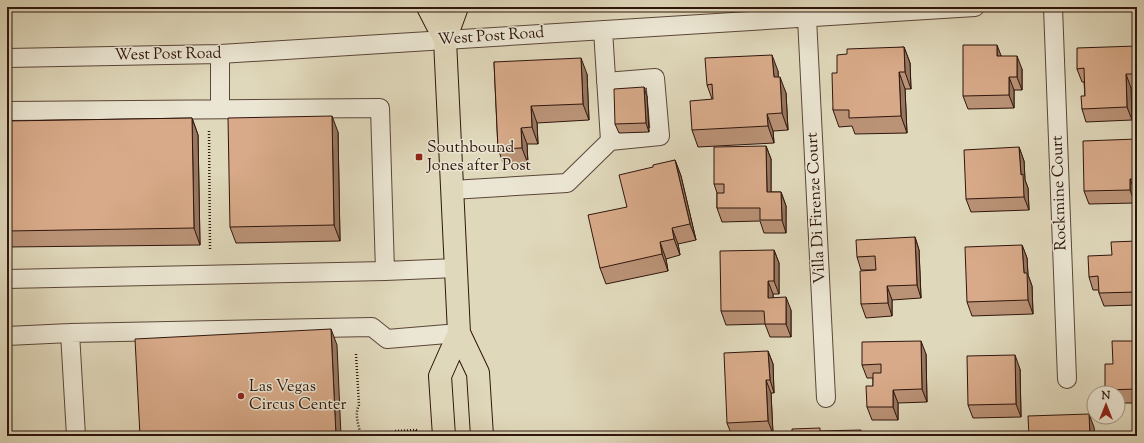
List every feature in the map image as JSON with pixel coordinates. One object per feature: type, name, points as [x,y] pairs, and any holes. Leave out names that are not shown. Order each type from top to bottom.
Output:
[{"type":"main road","points":[[428,7],[445,40]]},
{"type":"main road","points":[[457,7],[445,40],[459,333],[478,373],[482,436]]},
{"type":"main road","points":[[444,436],[440,376],[459,333]]},
{"type":"street","name":"West Post Road","points":[[7,58],[220,54],[975,7]]},
{"type":"street","name":"Rockmine Court","points":[[1053,7],[1067,379]]},
{"type":"street","name":"Villa Di Firenze Court","points":[[807,18],[826,398]]},
{"type":"street","points":[[603,30],[610,141]]},
{"type":"street","points":[[220,54],[220,109]]},
{"type":"street","points":[[452,190],[567,183],[610,141],[660,136],[655,78],[606,82]]},
{"type":"street","points":[[7,111],[380,108],[385,271]]},
{"type":"street","points":[[7,279],[385,271],[456,268]]},
{"type":"street","points":[[7,336],[70,333],[372,328],[387,339],[459,333]]},
{"type":"street","points":[[70,333],[76,436]]},
{"type":"path","points":[[209,131],[210,251]]},
{"type":"path","points":[[356,354],[359,405],[357,410],[358,428],[361,435],[376,432]]},
{"type":"path","points":[[395,431],[416,430],[417,436]]},
{"type":"building","points":[[963,45],[997,45],[997,56],[1017,56],[1017,77],[1009,77],[1009,95],[963,96]]},
{"type":"building","points":[[1137,46],[1137,74],[1126,74],[1127,107],[1082,109],[1081,96],[1085,96],[1084,68],[1077,69],[1077,48]]},
{"type":"building","points":[[904,47],[905,72],[899,72],[901,116],[849,118],[849,110],[833,110],[832,73],[837,73],[837,55],[847,54],[847,49]]},
{"type":"building","points":[[772,55],[774,77],[780,77],[782,113],[767,114],[768,126],[692,130],[690,101],[713,99],[712,84],[707,85],[705,58]]},
{"type":"building","points":[[581,58],[583,104],[531,106],[532,127],[521,128],[522,148],[498,149],[494,62]]},
{"type":"building","points":[[644,87],[646,123],[615,124],[614,89]]},
{"type":"building","points":[[332,116],[334,225],[230,227],[228,118]]},
{"type":"building","points":[[192,118],[194,228],[7,231],[7,121]]},
{"type":"building","points":[[1137,139],[1137,179],[1130,179],[1130,190],[1084,191],[1083,141]]},
{"type":"building","points":[[766,146],[767,192],[781,192],[782,220],[760,220],[760,208],[717,208],[717,193],[724,193],[724,184],[714,184],[714,147]]},
{"type":"building","points":[[1019,147],[1021,175],[1023,174],[1024,197],[966,199],[964,150]]},
{"type":"building","points":[[675,160],[690,224],[672,228],[674,239],[660,242],[662,254],[600,268],[588,215],[627,207],[619,175]]},
{"type":"building","points":[[915,237],[917,285],[887,286],[888,303],[861,304],[860,271],[876,270],[875,256],[857,257],[856,240]]},
{"type":"building","points":[[1137,241],[1137,292],[1099,293],[1098,276],[1089,277],[1088,256],[1112,255],[1111,242]]},
{"type":"building","points":[[1022,245],[1024,273],[1027,273],[1028,300],[967,302],[965,247]]},
{"type":"building","points":[[774,250],[774,281],[768,281],[768,298],[786,297],[786,324],[765,324],[764,311],[721,311],[720,251]]},
{"type":"building","name":"Las Vegas Circus Center","points":[[331,329],[336,436],[140,436],[135,339]]},
{"type":"building","points":[[921,341],[922,389],[893,390],[893,407],[867,407],[866,386],[873,386],[873,373],[881,373],[881,364],[862,365],[862,342]]},
{"type":"building","points":[[1112,341],[1137,341],[1137,389],[1126,389],[1126,385],[1105,385],[1105,364],[1113,364]]},
{"type":"building","points":[[768,351],[770,380],[766,380],[768,421],[727,423],[724,353]]},
{"type":"building","points":[[1015,355],[1016,404],[968,405],[967,356]]},
{"type":"building","points":[[1086,414],[1086,425],[1090,425],[1090,436],[1029,436],[1028,416]]},
{"type":"building","points":[[820,428],[820,431],[861,430],[861,436],[792,436],[792,429]]},
{"type":"place","name":"Southbound Jones after Post","points":[[419,157]]},
{"type":"place","name":"Las Vegas Circus Center","points":[[241,396]]}]
